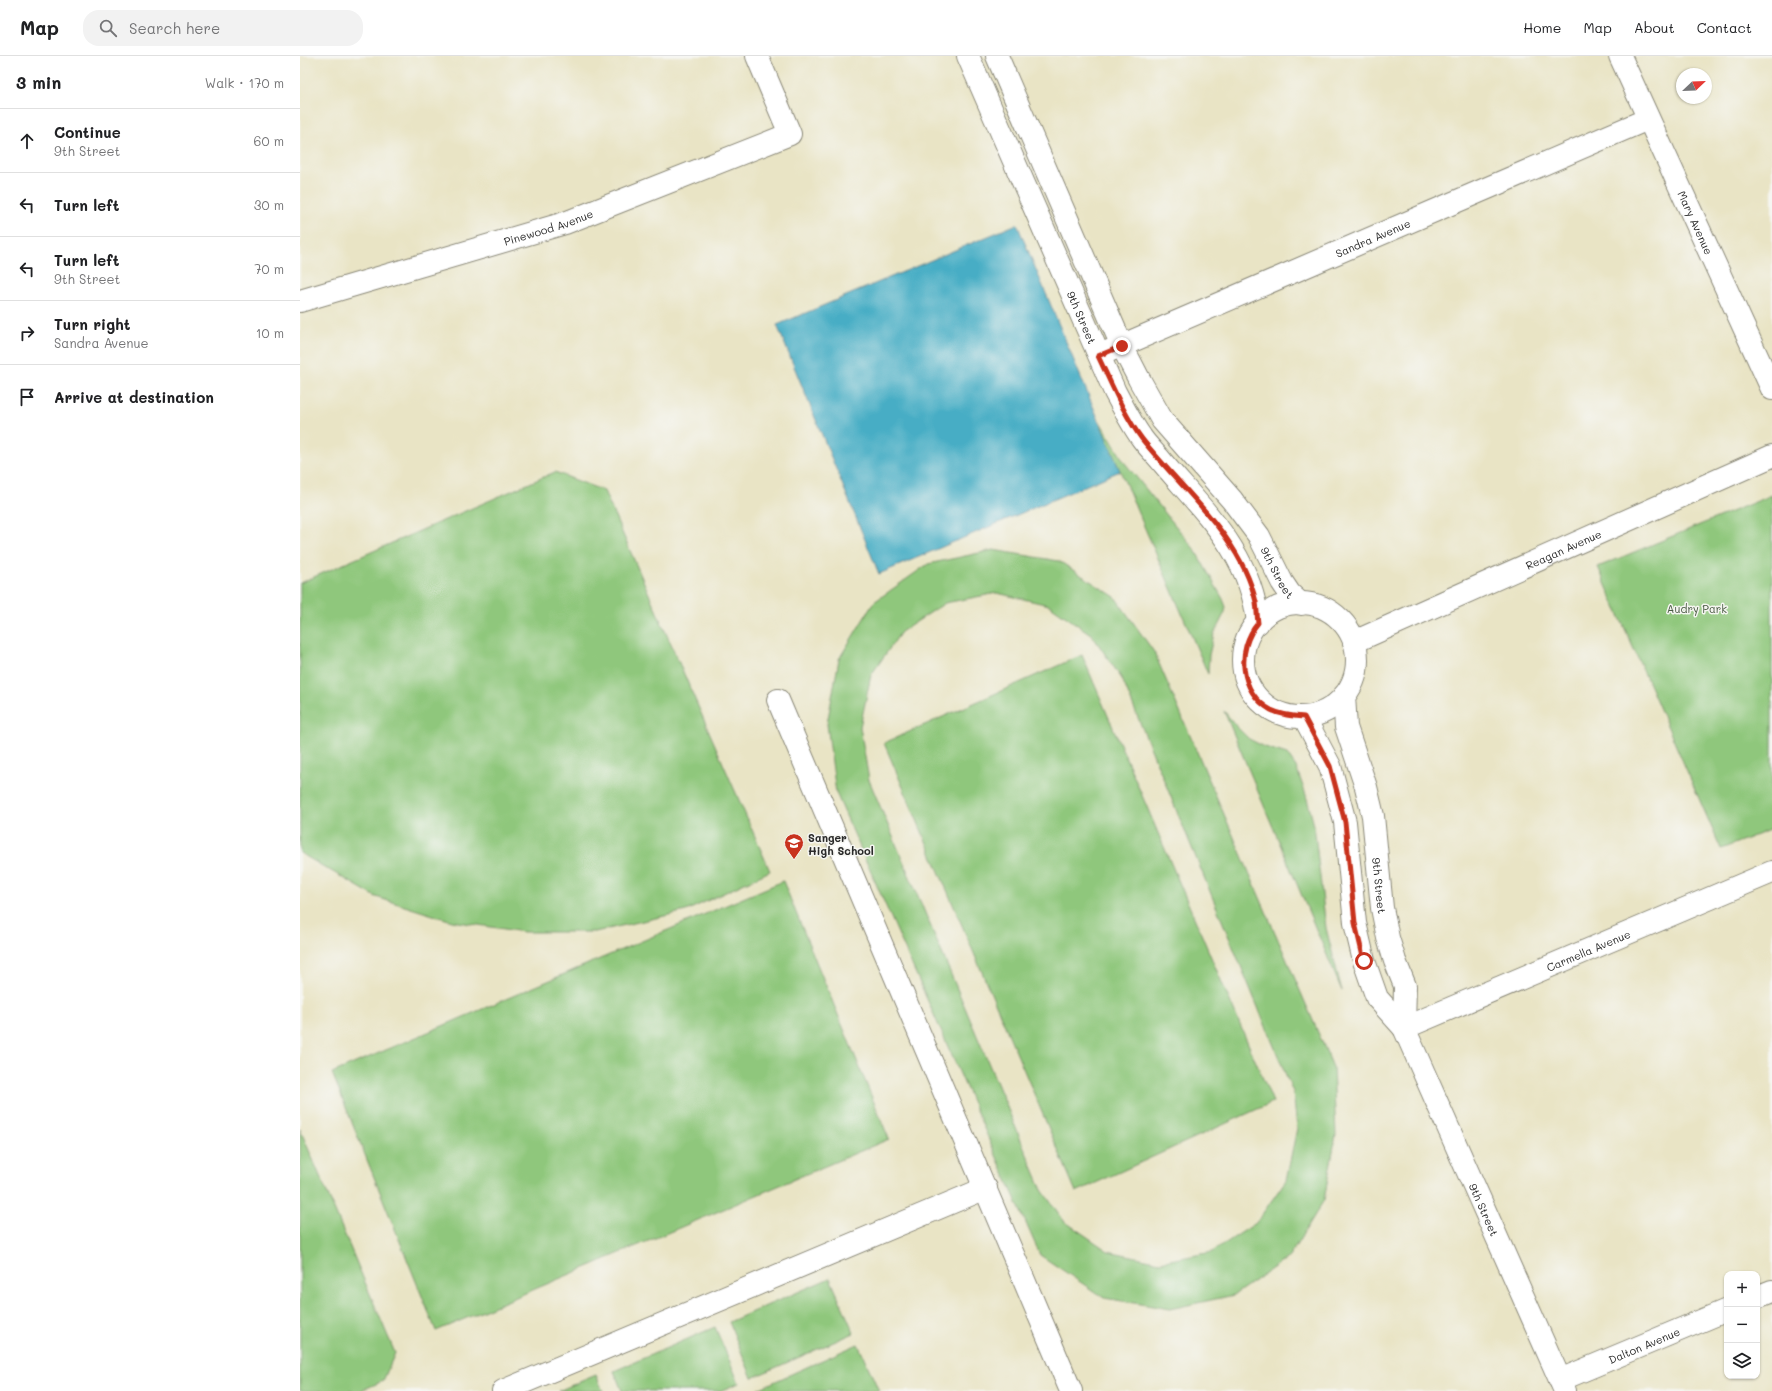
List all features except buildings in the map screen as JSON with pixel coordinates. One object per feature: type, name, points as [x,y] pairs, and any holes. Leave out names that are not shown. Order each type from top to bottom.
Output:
[{"type":"street","name":"Pinewood Avenue","points":[[300,301],[565,223],[790,134],[757,56]]},
{"type":"street","name":"9th Street","points":[[968,56],[1115,392],[1141,438],[1214,522],[1237,556],[1249,580],[1256,602],[1258,623]]},
{"type":"street","name":"9th Street","points":[[997,56],[1122,346],[1139,380],[1162,420],[1232,500],[1259,536],[1282,582],[1290,594],[1302,604]]},
{"type":"street","name":"Mary Avenue","points":[[1620,56],[1772,389]]},
{"type":"street","name":"Sandra Avenue","points":[[1098,356],[1648,119]]},
{"type":"street","name":"Reagan Avenue","points":[[1354,642],[1772,456]]},
{"type":"street","points":[[1302,604],[1324,609],[1336,617],[1346,628],[1354,642],[1357,656],[1356,670],[1352,684],[1344,696],[1334,706],[1321,713],[1304,717],[1287,716],[1270,709],[1257,698],[1248,683],[1243,666],[1245,648],[1251,632],[1262,618],[1277,608],[1288,605],[1302,604]]},
{"type":"street","name":"9th Street","points":[[1344,696],[1346,727],[1366,787],[1373,816],[1382,908],[1388,938],[1405,986],[1404,1028]]},
{"type":"street","points":[[778,700],[1071,1391]]},
{"type":"street","name":"9th Street","points":[[1304,717],[1330,766],[1345,822],[1355,923],[1364,961],[1378,998],[1404,1028],[1563,1386]]},
{"type":"street","name":"Carmella Avenue","points":[[1404,1028],[1772,872]]},
{"type":"street","points":[[503,1391],[986,1188]]},
{"type":"street","points":[[1760,1296],[1772,1291]]},
{"type":"street","name":"Dalton Avenue","points":[[1563,1386],[1724,1311]]},
{"type":"green space","points":[[1096,415],[1125,463],[1195,550],[1223,599],[1226,607],[1225,612],[1214,634],[1209,655],[1208,674]]},
{"type":"green space","points":[[555,472],[604,491],[770,871],[686,911],[595,932],[524,932],[452,921],[376,897],[300,853],[300,583]]},
{"type":"green space","name":"Audry Park","points":[[1772,495],[1772,829],[1721,849],[1598,567]]},
{"type":"green space","points":[[993,550],[1059,561],[1115,597],[1154,652],[1333,1067],[1336,1135],[1324,1200],[1289,1257],[1234,1295],[1170,1309],[1104,1298],[1040,1255],[836,793],[827,724],[839,659],[874,602],[928,564]],"holes":[[[997,593],[1049,605],[1092,635],[1122,679],[1293,1092],[1297,1128],[1286,1180],[1256,1223],[1212,1252],[1160,1262],[1108,1251],[1064,1221],[1042,1190],[869,780],[860,727],[871,675],[901,632],[945,603]]]},
{"type":"green space","points":[[1082,655],[1273,1102],[1076,1192],[884,743]]},
{"type":"green space","points":[[1224,711],[1249,739],[1265,747],[1287,754],[1296,767],[1306,795],[1314,825],[1326,928],[1342,991]]},
{"type":"green space","points":[[783,881],[889,1139],[436,1331],[332,1073]]},
{"type":"green space","points":[[300,1129],[395,1353],[383,1381],[360,1391],[300,1391]]},
{"type":"green space","points":[[830,1278],[854,1333],[752,1378],[729,1322]]},
{"type":"green space","points":[[715,1327],[739,1383],[720,1391],[622,1391],[614,1371]]},
{"type":"green space","points":[[858,1344],[879,1391],[759,1391],[758,1389]]},
{"type":"green space","points":[[596,1375],[603,1391],[558,1391]]},
{"type":"water","points":[[1017,224],[1120,471],[879,574],[777,325]]},
{"type":"place","name":"Sanger High School","points":[[794,860]]},
{"type":"route","points":[[1122,346],[1098,356],[1115,392],[1141,438],[1214,522],[1237,556],[1249,580],[1256,602],[1258,623],[1251,632],[1245,648],[1243,666],[1248,683],[1257,698],[1270,709],[1287,716],[1304,717],[1330,766],[1345,822],[1355,923],[1364,961]]}]
